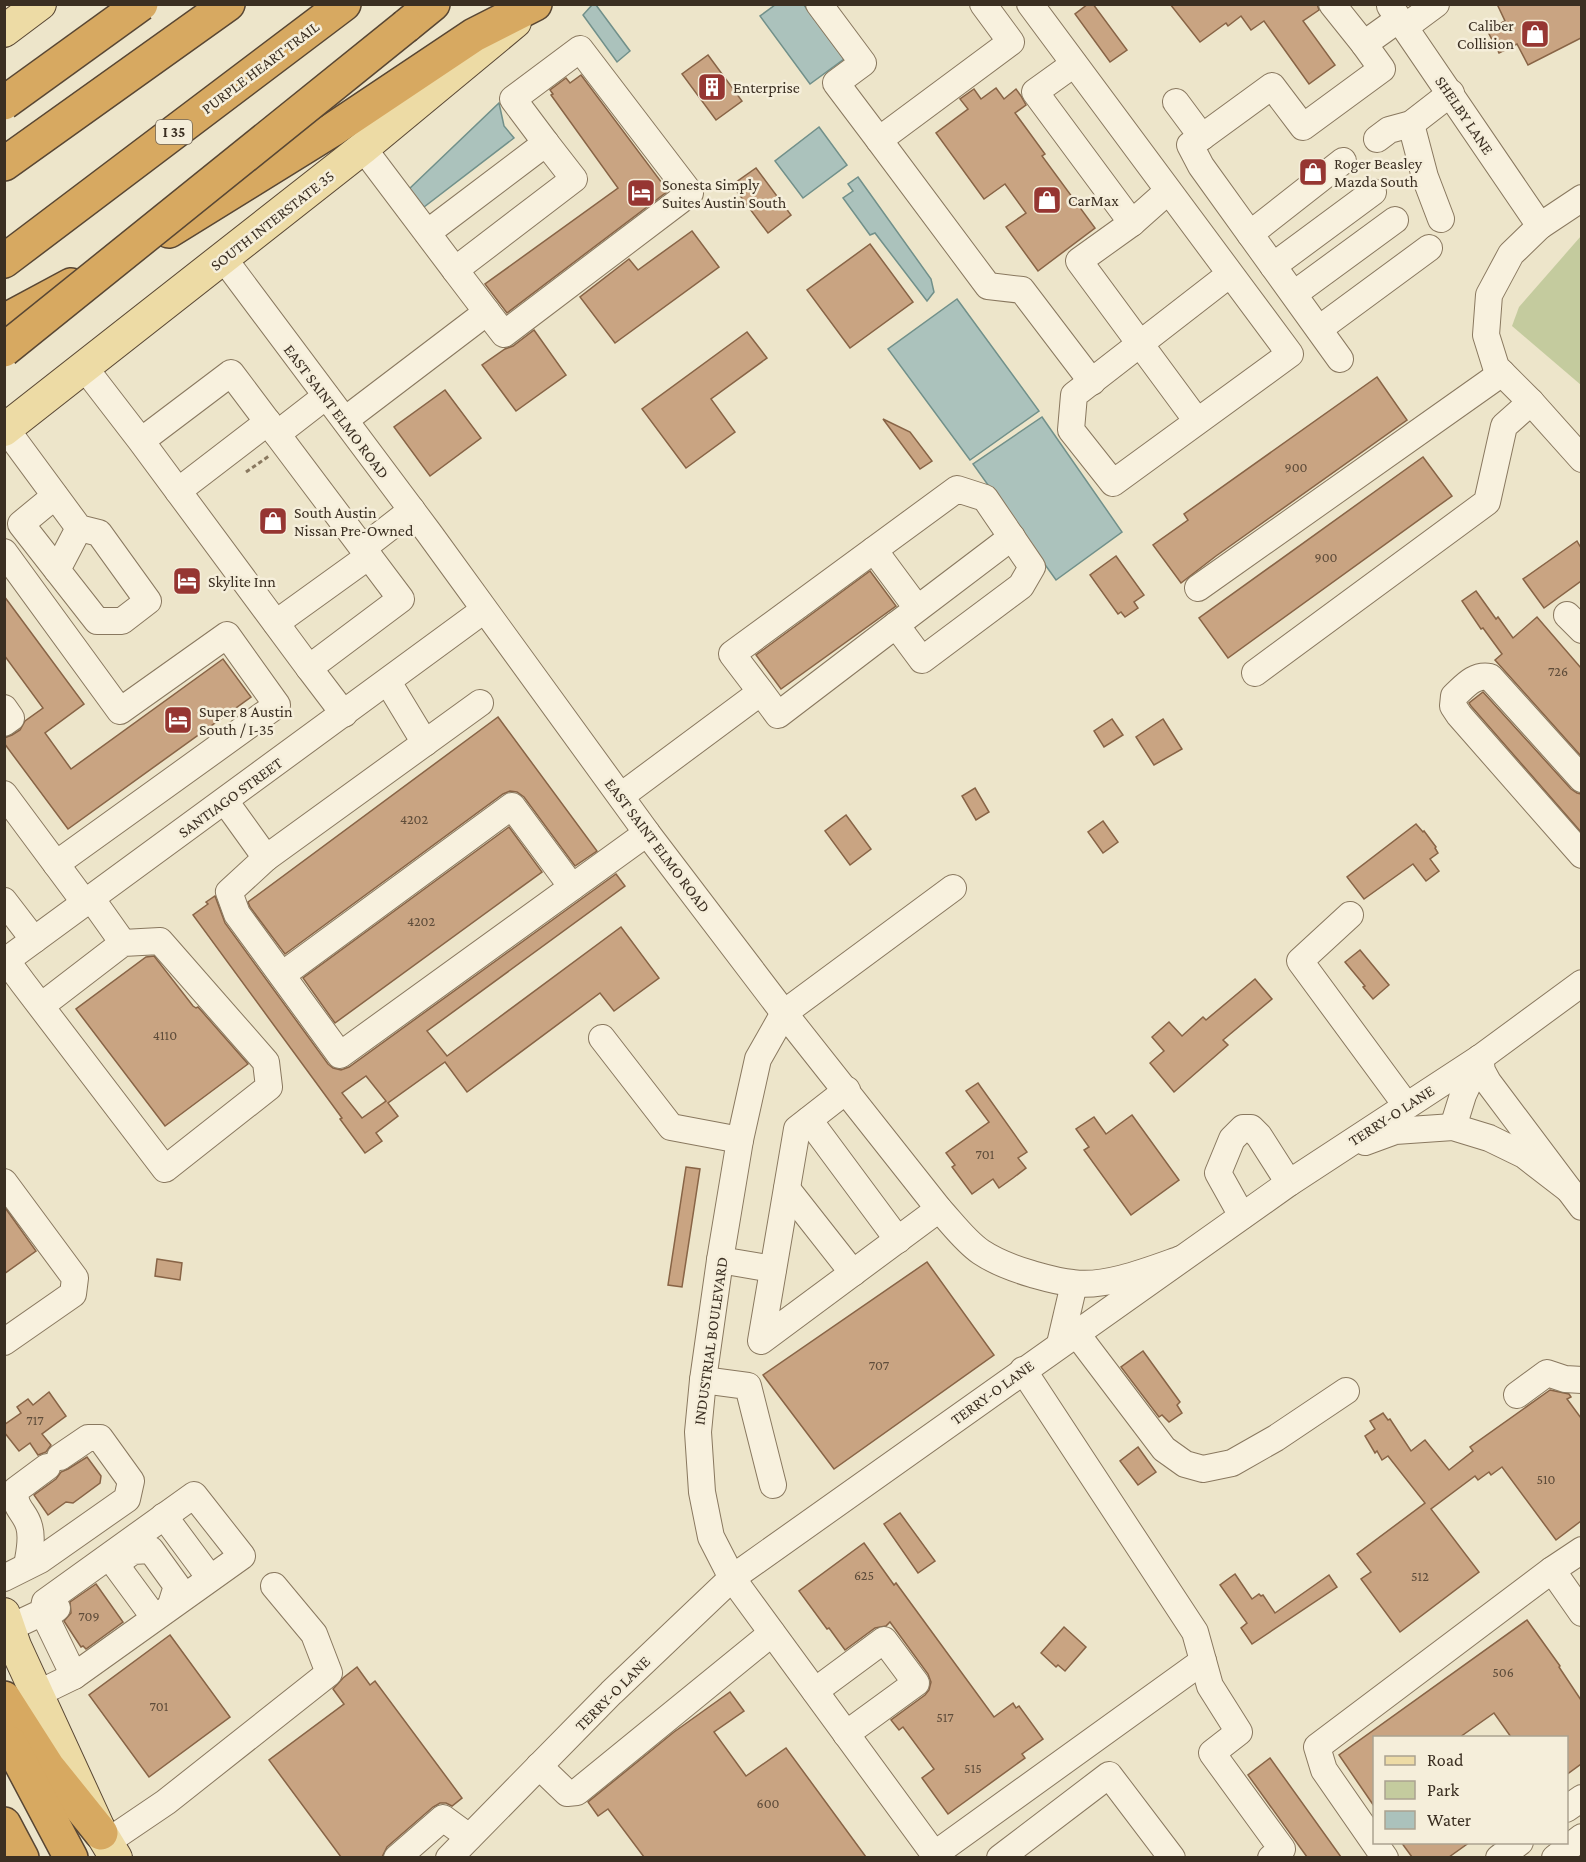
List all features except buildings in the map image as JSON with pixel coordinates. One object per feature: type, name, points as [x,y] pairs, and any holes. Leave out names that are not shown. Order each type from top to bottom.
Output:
[{"type":"highway","points":[[4,113],[120,4]]},
{"type":"highway","points":[[4,103],[141,4]]},
{"type":"highway","points":[[4,164],[228,4]]},
{"type":"highway","name":"PURPLE HEART TRAIL","points":[[4,261],[344,4]]},
{"type":"highway","points":[[4,350],[433,4]]},
{"type":"highway","points":[[4,321],[166,233],[332,130],[474,35],[536,4]]},
{"type":"highway","points":[[4,1698],[48,1767],[108,1844]]},
{"type":"highway","points":[[4,1729],[71,1857]]},
{"type":"highway","points":[[4,1824],[22,1857]]},
{"type":"main road","name":"SOUTH INTERSTATE 35","points":[[5,430],[363,148],[536,4]]},
{"type":"main road","points":[[4,31],[35,6]]},
{"type":"main road","points":[[7,1621],[15,1647],[108,1844]]},
{"type":"street","points":[[819,4],[863,63],[836,83],[988,286],[1022,290],[1092,382]]},
{"type":"street","points":[[879,140],[1011,42],[983,4]]},
{"type":"street","points":[[1030,4],[1290,354],[1113,483],[1071,430],[1074,395],[1230,274]]},
{"type":"street","points":[[1332,4],[1382,69],[1302,127],[1272,86],[1190,145],[1201,166],[1340,359]]},
{"type":"street","points":[[1364,44],[1398,17],[1436,4]]},
{"type":"street","name":"SHELBY LANE","points":[[1398,17],[1540,226]]},
{"type":"street","points":[[363,148],[455,270],[504,334],[690,193],[580,49],[513,99],[574,179],[455,270]]},
{"type":"street","points":[[1074,64],[1035,92],[1132,223]]},
{"type":"street","points":[[1377,139],[1389,130],[1412,124],[1450,93]]},
{"type":"street","points":[[1176,102],[1202,137]]},
{"type":"street","points":[[1412,124],[1425,177],[1441,219]]},
{"type":"street","points":[[427,233],[546,143]]},
{"type":"street","points":[[1250,234],[1343,161]]},
{"type":"street","points":[[1168,191],[1132,223],[1078,261],[1197,421]]},
{"type":"street","points":[[1273,266],[1373,192]]},
{"type":"street","points":[[1581,198],[1540,226],[1511,254],[1489,295],[1486,335],[1496,367],[1531,402],[1581,459]]},
{"type":"street","points":[[1294,294],[1395,220]]},
{"type":"street","points":[[1319,329],[1429,248]]},
{"type":"street","name":"EAST SAINT ELMO ROAD","points":[[224,258],[412,510],[647,832],[784,1013],[939,1209],[980,1251],[1020,1270],[1074,1284],[1089,1284],[1125,1277],[1181,1259]]},
{"type":"street","points":[[345,420],[487,312]]},
{"type":"street","points":[[84,368],[344,714]]},
{"type":"street","points":[[141,441],[231,373],[272,437],[366,552],[401,599],[309,668]]},
{"type":"street","points":[[1198,588],[1502,373]]},
{"type":"street","points":[[178,491],[272,437],[326,396]]},
{"type":"street","points":[[1255,673],[1487,502],[1504,426],[1531,402]]},
{"type":"street","points":[[5,430],[56,496],[79,528],[99,533],[148,602],[122,621],[97,621],[21,524],[56,496]]},
{"type":"street","points":[[896,625],[922,660],[1021,586],[1032,567],[985,498],[957,489],[732,654],[778,715],[1011,537]]},
{"type":"street","points":[[276,623],[366,552],[412,510]]},
{"type":"street","points":[[57,570],[79,528]]},
{"type":"street","points":[[874,550],[917,608]]},
{"type":"street","points":[[4,552],[120,711],[226,635],[278,705],[56,864]]},
{"type":"street","name":"SANTIAGO STREET","points":[[5,961],[484,610]]},
{"type":"street","points":[[1581,779],[1490,677],[1483,676],[1474,679],[1454,696],[1453,706],[1459,715],[1581,855]]},
{"type":"street","points":[[388,682],[425,743]]},
{"type":"street","points":[[621,796],[761,692]]},
{"type":"street","points":[[480,703],[266,858],[230,892],[237,914],[340,1055],[647,832]]},
{"type":"street","points":[[4,708],[11,718],[4,723]]},
{"type":"street","points":[[4,794],[56,864],[123,943]]},
{"type":"street","points":[[225,801],[266,858]]},
{"type":"street","points":[[282,975],[512,806],[572,887]]},
{"type":"street","points":[[784,1013],[953,888]]},
{"type":"street","points":[[4,901],[34,940]]},
{"type":"street","points":[[1350,915],[1300,961],[1406,1105]]},
{"type":"street","points":[[5,961],[165,1169],[269,1087],[266,1062],[160,941],[123,943],[41,1005]]},
{"type":"street","name":"TERRY-O LANE","points":[[459,1850],[611,1693],[732,1578],[1289,1183],[1479,1058],[1581,983]]},
{"type":"street","name":"INDUSTRIAL BOULEVARD","points":[[784,1013],[758,1059],[740,1140],[703,1380],[698,1432],[702,1492],[711,1537],[732,1578],[936,1856]]},
{"type":"street","points":[[602,1038],[671,1127],[740,1140]]},
{"type":"street","points":[[1453,1127],[1463,1095],[1479,1058]]},
{"type":"street","points":[[1479,1058],[1488,1082],[1575,1198]]},
{"type":"street","points":[[847,1090],[797,1129],[761,1341],[939,1209]]},
{"type":"street","points":[[809,1120],[898,1240]]},
{"type":"street","points":[[1332,1154],[1395,1131],[1453,1127],[1489,1138],[1524,1155],[1575,1198]]},
{"type":"street","points":[[1242,1216],[1218,1173],[1232,1139],[1243,1128],[1251,1128],[1259,1137],[1289,1183]]},
{"type":"street","points":[[4,1182],[75,1278],[73,1294],[4,1342]]},
{"type":"street","points":[[787,1189],[853,1273]]},
{"type":"street","points":[[720,1260],[773,1269]]},
{"type":"street","points":[[1074,1284],[1068,1338],[1164,1449],[1185,1464],[1203,1469],[1232,1463],[1276,1438],[1346,1391]]},
{"type":"street","points":[[1023,1370],[1195,1632],[1210,1686],[1239,1732],[1212,1753],[1282,1850],[1271,1857]]},
{"type":"street","points":[[1517,1395],[1547,1373],[1565,1379],[1581,1380]]},
{"type":"street","points":[[703,1380],[748,1386],[773,1485]]},
{"type":"street","points":[[4,1578],[40,1560],[127,1498],[131,1480],[100,1438],[88,1438],[16,1490],[15,1500],[29,1525],[31,1541],[27,1566]]},
{"type":"street","points":[[37,1694],[74,1676],[242,1556],[194,1495],[45,1602],[60,1604]]},
{"type":"street","points":[[164,1516],[210,1578]]},
{"type":"street","points":[[7,1621],[60,1604],[133,1551],[151,1550],[177,1586],[163,1611]]},
{"type":"street","points":[[1373,1840],[1324,1770],[1317,1747],[1581,1550]]},
{"type":"street","points":[[115,1564],[163,1611]]},
{"type":"street","points":[[1552,1570],[1581,1613]]},
{"type":"street","points":[[108,1844],[166,1802],[329,1673],[314,1634],[274,1586]]},
{"type":"street","points":[[60,1604],[74,1676]]},
{"type":"street","points":[[539,1766],[567,1793],[577,1792],[772,1633]]},
{"type":"street","points":[[815,1690],[884,1640],[916,1683],[846,1734]]},
{"type":"street","points":[[936,1856],[1203,1661]]},
{"type":"street","points":[[1000,1857],[1108,1775],[1172,1857]]},
{"type":"street","points":[[1568,1808],[1581,1798]]},
{"type":"street","points":[[397,1857],[443,1818],[459,1850]]},
{"type":"street","points":[[1555,1857],[1581,1837]]},
{"type":"street","points":[[1376,1844],[1385,1857]]},
{"type":"street","points":[[1499,1857],[1517,1844]]},
{"type":"path","points":[[246,472],[272,437]]},
{"type":"green space","points":[[1581,236],[1581,385],[1512,326],[1519,307]]},
{"type":"water","points":[[592,5],[596,5],[630,51],[617,62],[583,15]]},
{"type":"water","points":[[775,5],[804,5],[844,59],[810,84],[760,16]]},
{"type":"water","points":[[499,103],[504,126],[514,138],[424,207],[409,189]]},
{"type":"water","points":[[819,127],[847,165],[803,198],[775,161]]},
{"type":"water","points":[[858,177],[931,279],[934,292],[927,301],[875,233],[870,235],[843,198],[853,191],[848,184]]},
{"type":"water","points":[[957,299],[1039,411],[970,460],[888,349]]},
{"type":"water","points":[[1042,417],[1122,532],[1056,580],[973,464]]},
{"type":"place","name":"Caliber Collision","points":[[1535,34]]},
{"type":"place","name":"Enterprise","points":[[712,87]]},
{"type":"place","name":"Roger Beasley Mazda South","points":[[1313,172]]},
{"type":"place","name":"Sonesta Simply Suites Austin South","points":[[641,193]]},
{"type":"place","name":"CarMax","points":[[1047,200]]},
{"type":"place","name":"South Austin Nissan Pre-Owned","points":[[273,521]]},
{"type":"place","name":"Skylite Inn","points":[[187,581]]},
{"type":"place","name":"Super 8 Austin South / I-35","points":[[178,720]]}]
